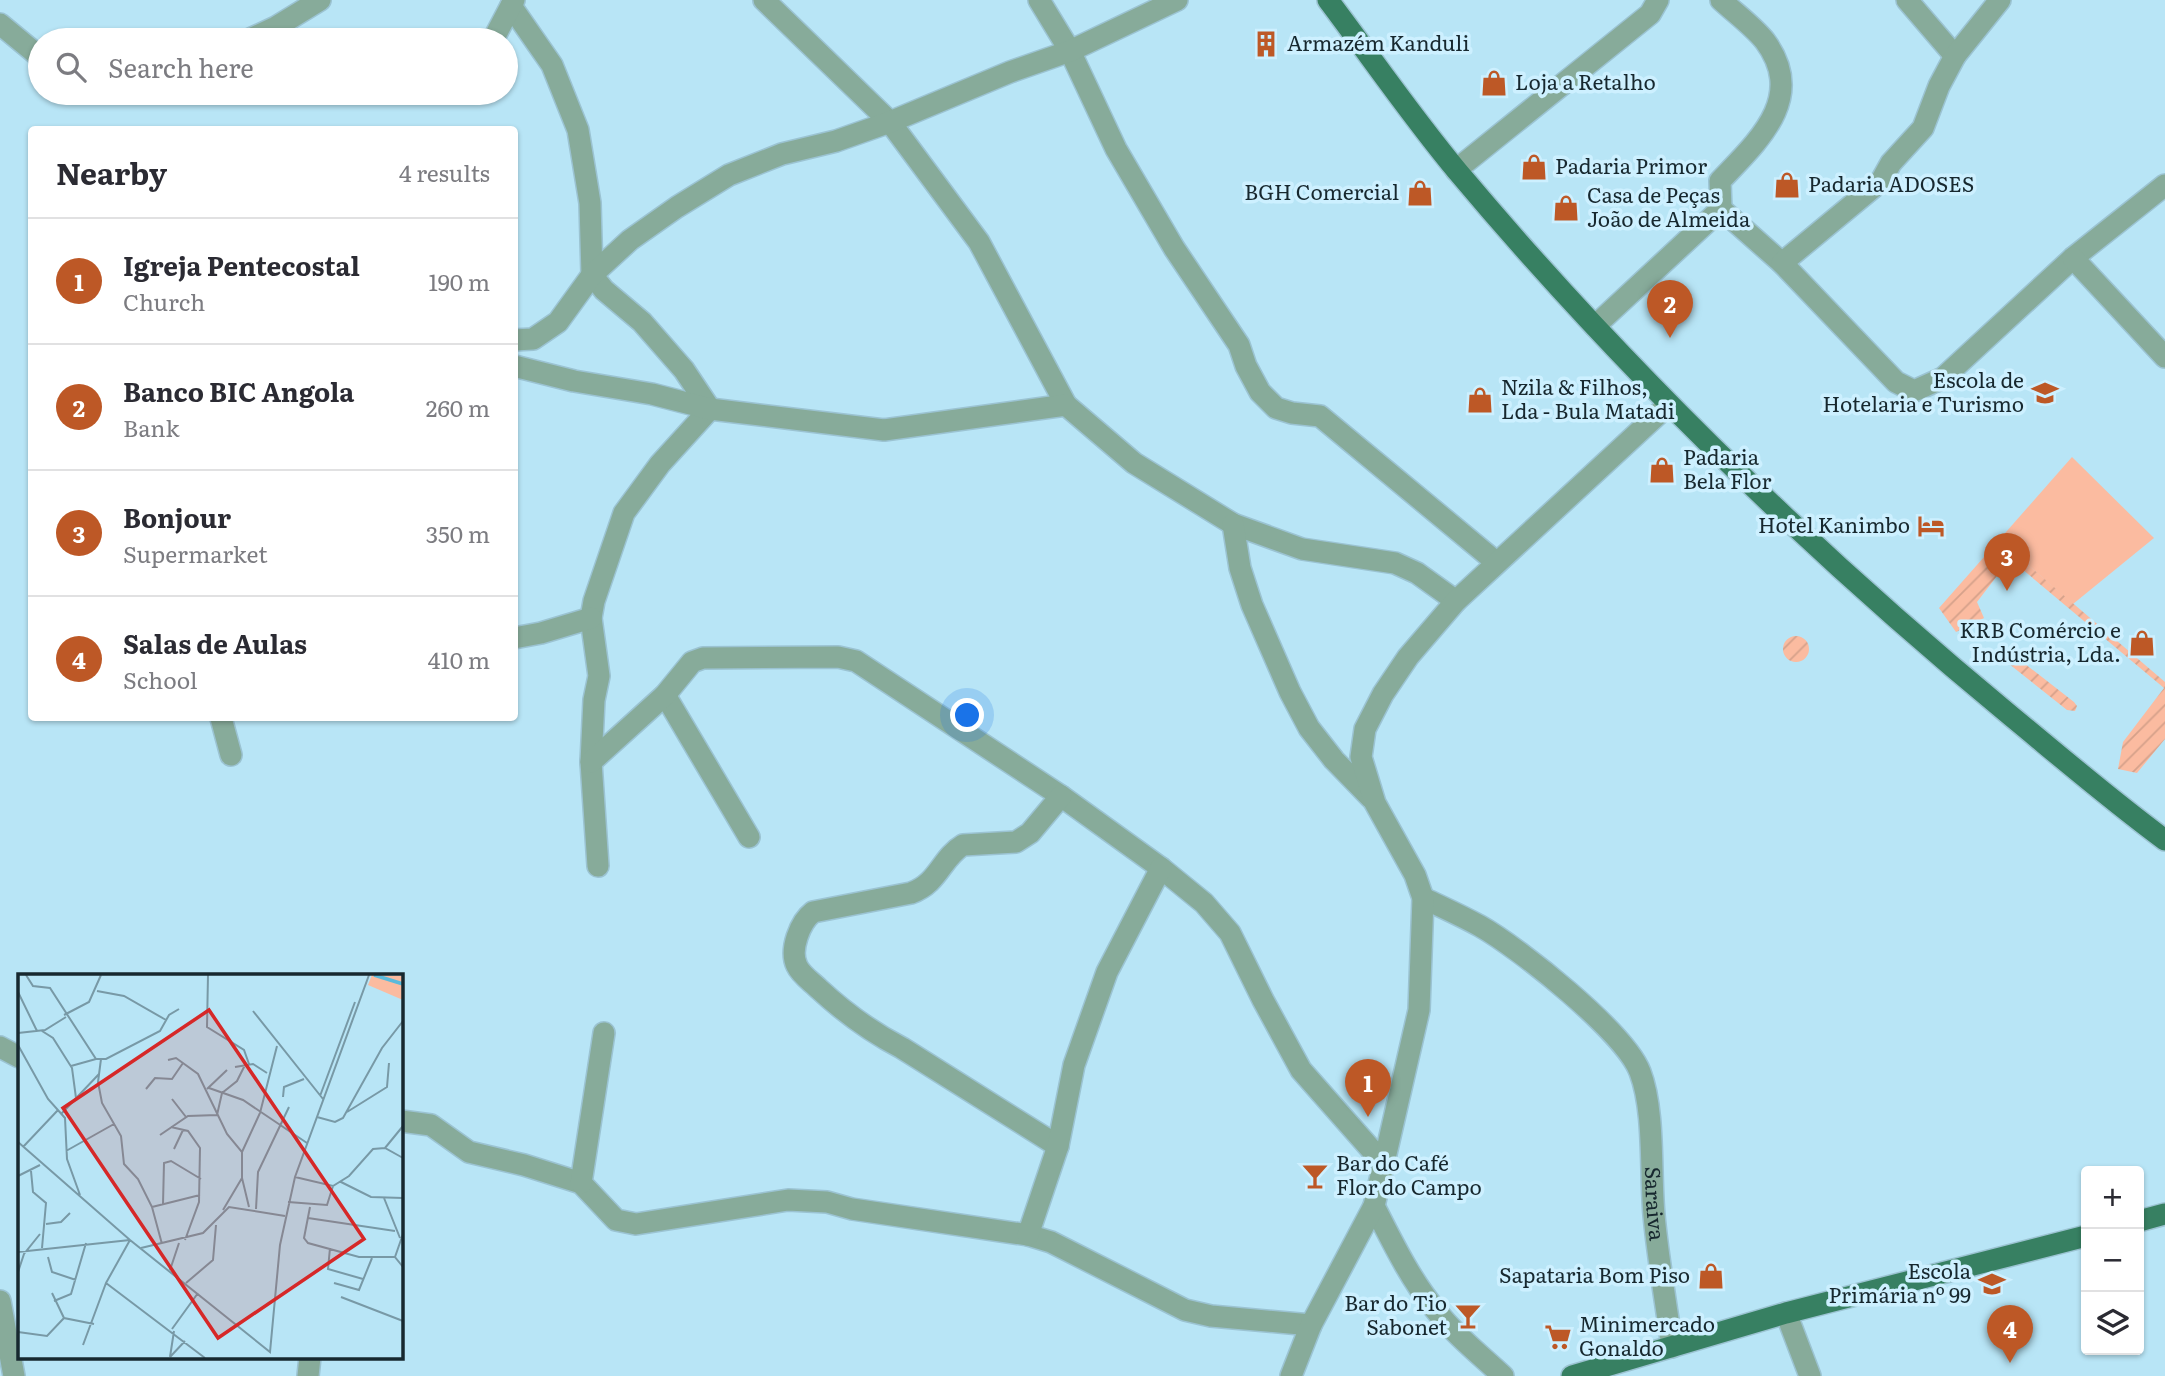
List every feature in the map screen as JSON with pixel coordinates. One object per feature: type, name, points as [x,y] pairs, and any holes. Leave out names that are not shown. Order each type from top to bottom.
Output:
[{"type":"main road","points":[[1328,0],[1457,170],[1668,405],[1837,567],[1944,661],[2165,840]]},
{"type":"main road","points":[[2144,1220],[2165,1214]]},
{"type":"main road","points":[[1572,1376],[1786,1313],[2081,1237]]},
{"type":"street","points":[[274,28],[320,0]]},
{"type":"street","points":[[764,0],[890,122],[979,242],[1066,405],[1134,463],[1233,524],[1302,549],[1395,564],[1417,573],[1456,601]]},
{"type":"street","points":[[1039,0],[1070,51],[1116,149],[1174,248],[1239,345],[1246,366],[1260,392],[1276,408],[1320,416],[1496,562]]},
{"type":"street","points":[[518,340],[533,339],[558,322],[592,275],[631,240],[729,175],[782,154],[836,141],[890,122],[1010,72],[1070,51],[1177,0]]},
{"type":"street","points":[[1457,170],[1650,14],[1658,0]]},
{"type":"street","points":[[1721,0],[1764,41],[1780,70],[1783,90],[1763,136],[1720,181],[1721,209],[1782,263],[1896,382],[1914,391],[1942,378],[2073,258],[2165,185]]},
{"type":"street","points":[[1907,0],[1955,56]]},
{"type":"street","points":[[1782,263],[1881,181],[1891,163],[1923,128],[1939,86],[1955,56],[2000,0]]},
{"type":"street","points":[[499,28],[512,3],[552,65],[578,130],[590,203],[592,275],[604,290],[642,322],[684,370],[710,409]]},
{"type":"street","points":[[0,24],[28,47]]},
{"type":"street","points":[[1595,326],[1721,209]]},
{"type":"street","points":[[2073,258],[2165,357]]},
{"type":"street","points":[[518,367],[710,409],[884,430],[1066,405]]},
{"type":"street","points":[[1291,1376],[1311,1325],[1374,1206],[1419,1010],[1423,898],[1415,875],[1376,803],[1361,757],[1365,729],[1383,694],[1408,657],[1456,601],[1668,405]]},
{"type":"street","points":[[598,866],[591,762],[594,700],[599,676],[591,618],[594,601],[624,513],[660,464],[710,409]]},
{"type":"street","points":[[1233,524],[1240,568],[1252,605],[1290,692],[1309,728],[1334,760],[1376,803]]},
{"type":"street","points":[[518,637],[591,618]]},
{"type":"street","points":[[591,762],[666,695],[692,662],[703,658],[838,657],[856,661],[1061,796],[1161,868],[1204,903],[1230,933],[1301,1070],[1384,1164]]},
{"type":"street","points":[[666,695],[749,837]]},
{"type":"street","points":[[222,721],[231,755]]},
{"type":"street","points":[[1058,1146],[902,1048],[877,1036],[844,1011],[797,967],[794,947],[804,922],[813,912],[923,889],[957,849],[963,845],[1016,842],[1030,833],[1061,796]]},
{"type":"street","points":[[1028,1235],[1058,1146],[1074,1065],[1107,972],[1161,868]]},
{"type":"street","points":[[1423,898],[1481,927],[1523,955],[1591,1012],[1621,1043],[1640,1071],[1648,1110],[1654,1216],[1672,1346]]},
{"type":"street","points":[[581,1183],[604,1033]]},
{"type":"street","points":[[0,1046],[18,1056]]},
{"type":"street","points":[[402,1121],[430,1125],[469,1152],[524,1165],[581,1183],[616,1220],[625,1223],[636,1224],[788,1200],[827,1202],[852,1209],[1028,1235],[1051,1242],[1185,1310],[1211,1316],[1311,1325]]},
{"type":"street","points":[[1374,1206],[1401,1259],[1433,1307],[1458,1335],[1503,1376]]},
{"type":"street","points":[[0,1301],[14,1376]]},
{"type":"street","points":[[1786,1313],[1810,1376]]},
{"type":"street","points":[[308,1376],[310,1358]]},
{"type":"shaded area","points":[[2072,457],[2154,538],[2073,604],[1999,540]]},
{"type":"shaded area","points":[[1999,540],[2165,682],[2165,739],[2137,773],[2118,769],[2123,742],[2164,688],[2010,559],[1977,602],[1984,618],[1956,632],[1939,608]]},
{"type":"shaded area","points":[[1796,636],[1805,640],[1809,649],[1805,658],[1796,662],[1787,658],[1783,649],[1787,640]]},
{"type":"shaded area","points":[[2002,646],[2074,702],[2077,706],[2075,711],[2067,710],[1999,656],[1997,652]]},
{"type":"place","name":"Armazém Kanduli","points":[[1266,44]]},
{"type":"place","name":"Loja a Retalho","points":[[1494,83]]},
{"type":"place","name":"Padaria Primor","points":[[1534,167]]},
{"type":"place","name":"Padaria ADOSES","points":[[1787,185]]},
{"type":"place","name":"BGH Comercial","points":[[1420,193]]},
{"type":"place","name":"Casa de Peças João de Almeida","points":[[1566,208]]},
{"type":"place","name":"Banco BIC Angola","points":[[1670,338]]},
{"type":"place","name":"Escola de Hotelaria e Turismo","points":[[2045,393]]},
{"type":"place","name":"Nzila & Filhos, Lda - Bula Matadi","points":[[1480,400]]},
{"type":"place","name":"Padaria Bela Flor","points":[[1662,470]]},
{"type":"place","name":"Hotel Kanimbo","points":[[1931,526]]},
{"type":"place","name":"Bonjour","points":[[2007,591]]},
{"type":"place","name":"KRB Comércio e Indústria, Lda.","points":[[2142,643]]},
{"type":"place","name":"Igreja Pentecostal","points":[[1368,1117]]},
{"type":"place","name":"Bar do Café Flor do Campo","points":[[1315,1176]]},
{"type":"place","name":"Sapataria Bom Piso","points":[[1711,1276]]},
{"type":"place","name":"Escola Primária nº 99","points":[[1992,1284]]},
{"type":"place","name":"Bar do Tio Sabonet","points":[[1468,1316]]},
{"type":"place","name":"Minimercado Gonaldo","points":[[1558,1337]]},
{"type":"place","name":"Salas de Aulas","points":[[2010,1363]]}]
